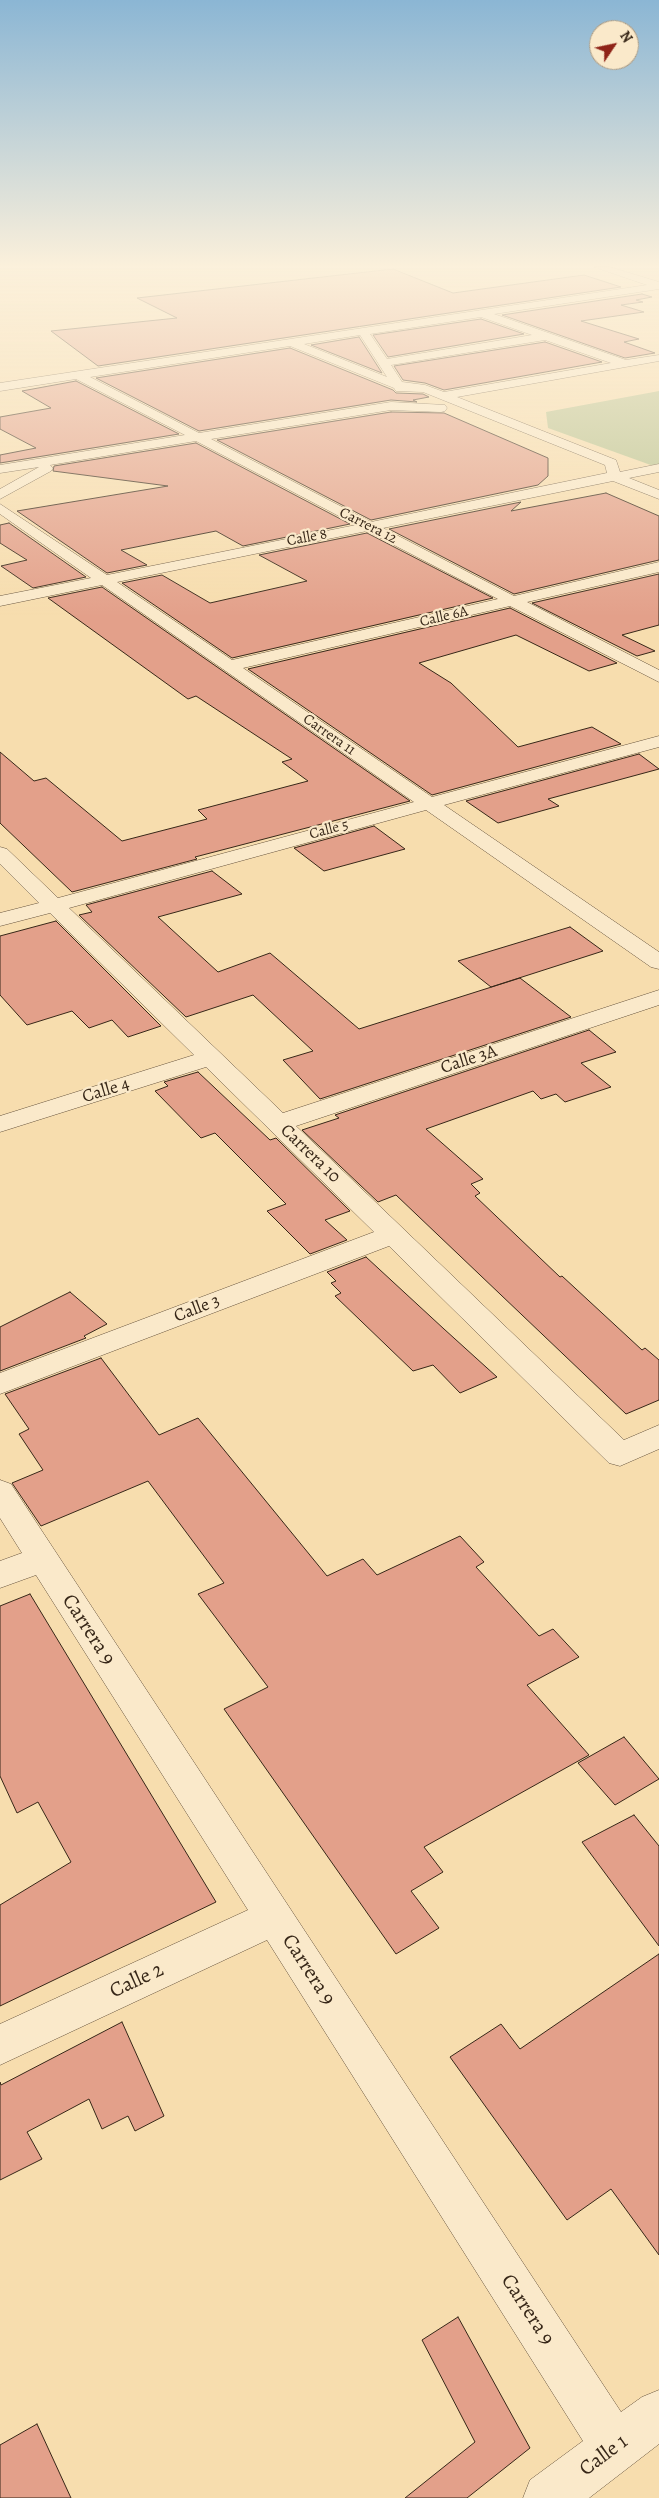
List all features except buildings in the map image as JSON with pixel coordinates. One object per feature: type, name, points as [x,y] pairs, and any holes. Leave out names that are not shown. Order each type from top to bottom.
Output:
[{"type":"street","points":[[0,387],[20,384]]},
{"type":"street","name":"Carrera 12","points":[[94,384],[659,677]]},
{"type":"street","points":[[397,384],[403,392],[443,402],[659,495]]},
{"type":"street","points":[[377,409],[394,397],[397,384]]},
{"type":"street","points":[[0,469],[377,409],[443,402],[530,384]]},
{"type":"street","points":[[0,495],[63,458]]},
{"type":"street","name":"Calle 8","points":[[0,601],[104,571],[368,526],[659,468]]},
{"type":"street","name":"Calle 8","points":[[572,471],[615,477]]},
{"type":"street","name":"Carrera 11","points":[[0,508],[86,567],[104,571],[229,666],[659,962]]},
{"type":"street","name":"Calle 8","points":[[325,518],[363,510]]},
{"type":"street","points":[[67,571],[86,567]]},
{"type":"street","name":"Calle 6A","points":[[229,666],[659,567]]},
{"type":"street","name":"Calle 5","points":[[0,920],[659,741]]},
{"type":"street","name":"Carrera 10","points":[[0,852],[620,1455],[659,1436]]},
{"type":"street","name":"Calle 3A","points":[[278,1123],[659,997]]},
{"type":"street","name":"Calle 4","points":[[0,1124],[211,1058]]},
{"type":"street","name":"Calle 3","points":[[0,1384],[393,1235]]},
{"type":"street","name":"Carrera 9","points":[[0,1492],[616,2448]]},
{"type":"street","points":[[0,1574],[43,1558]]},
{"type":"street","name":"Calle 2","points":[[0,2045],[274,1917]]},
{"type":"street","name":"Calle 1","points":[[548,2498],[659,2414]]},
{"type":"green space","points":[[659,391],[659,468],[548,428],[546,412]]}]
